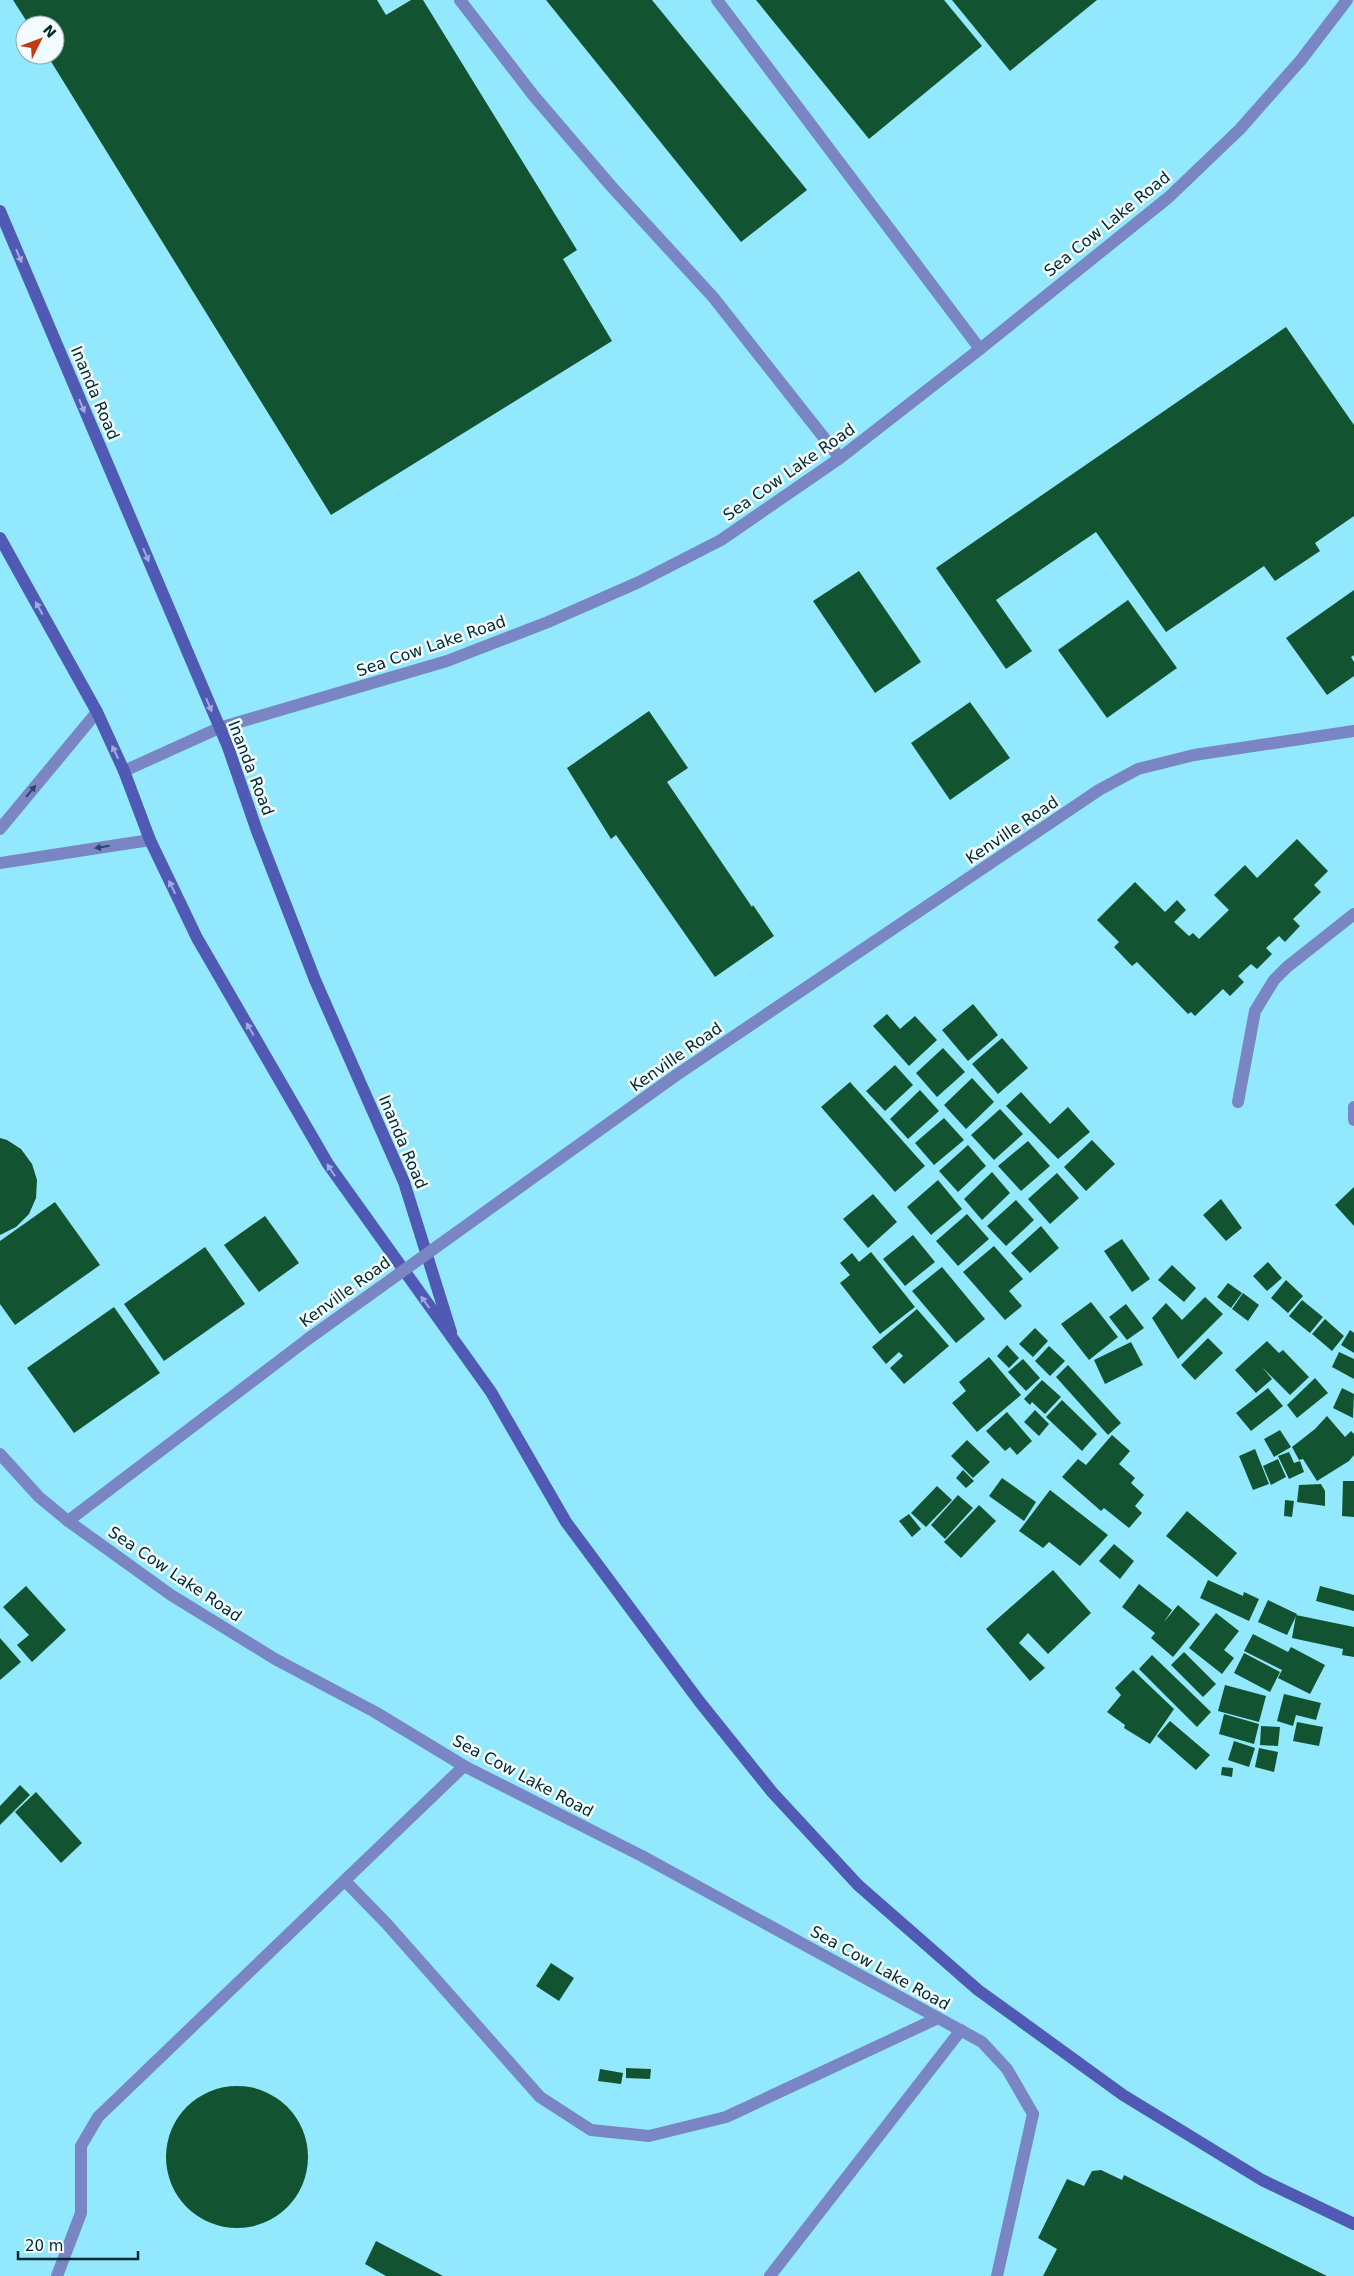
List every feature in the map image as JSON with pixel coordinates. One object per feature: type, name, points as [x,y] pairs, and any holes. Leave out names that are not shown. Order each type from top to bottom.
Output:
[{"type":"main road","name":"Inanda Road","points":[[0,211],[219,728],[315,980],[404,1182],[454,1342]]},
{"type":"main road","name":"Inanda Road","points":[[0,538],[97,712],[124,771],[150,840],[197,938],[328,1164],[491,1392],[566,1522]]},
{"type":"main road","name":"Sea Cow Lake Road","points":[[566,1522],[699,1701],[772,1792],[858,1885],[978,1990],[1123,2095],[1262,2180],[1354,2224]]},
{"type":"street","points":[[460,0],[533,95],[713,297],[840,458]]},
{"type":"street","points":[[717,0],[980,349]]},
{"type":"street","name":"Sea Cow Lake Road","points":[[124,771],[219,728],[447,661],[548,622],[630,586],[721,540],[840,458],[980,349],[1169,197],[1246,122],[1301,60],[1347,0]]},
{"type":"street","points":[[0,829],[97,712]]},
{"type":"street","name":"Kenville Road","points":[[68,1521],[308,1339],[676,1076],[1099,790],[1138,769],[1194,755],[1354,731]]},
{"type":"street","points":[[0,863],[150,840]]},
{"type":"street","points":[[1238,1102],[1255,1010],[1274,980],[1287,967],[1354,914]]},
{"type":"street","points":[[1354,1107],[1354,1120]]},
{"type":"street","name":"Sea Cow Lake Road","points":[[0,1454],[39,1497],[68,1521],[179,1600],[275,1659],[375,1712],[464,1766],[642,1856],[982,2042],[1007,2069],[1033,2114],[997,2276]]},
{"type":"street","points":[[57,2276],[81,2213],[82,2146],[98,2117],[464,1766]]},
{"type":"street","points":[[345,1881],[386,1922],[540,2097],[591,2130],[649,2136],[726,2117],[938,2018]]},
{"type":"street","points":[[770,2276],[961,2030]]},
{"type":"building","points":[[13,0],[377,0],[386,15],[411,0],[423,0],[577,250],[563,259],[612,341],[331,515],[53,65],[65,65],[65,15],[23,15]]},
{"type":"building","points":[[546,0],[652,0],[807,190],[741,242]]},
{"type":"building","points":[[756,0],[944,0],[982,46],[869,139]]},
{"type":"building","points":[[952,0],[1097,0],[1010,71]]},
{"type":"building","points":[[1286,327],[1354,425],[1354,516],[1315,543],[1320,551],[1275,581],[1264,566],[1166,632],[1096,532],[996,600],[1032,651],[1006,669],[936,568]]},
{"type":"building","points":[[859,571],[921,662],[875,693],[813,601]]},
{"type":"building","points":[[1354,590],[1354,655],[1351,657],[1354,662],[1354,676],[1327,695],[1286,638]]},
{"type":"building","points":[[1128,600],[1177,668],[1107,718],[1058,650]]},
{"type":"building","points":[[970,702],[1010,758],[950,800],[911,743]]},
{"type":"building","points":[[649,711],[688,768],[667,782],[752,907],[753,905],[774,936],[715,977],[616,835],[611,839],[567,768]]},
{"type":"building","points":[[1297,839],[1328,871],[1314,885],[1321,892],[1293,919],[1300,926],[1285,942],[1279,936],[1266,948],[1272,954],[1257,969],[1251,964],[1238,976],[1244,982],[1230,996],[1223,989],[1195,1016],[1191,1012],[1188,1014],[1137,962],[1132,966],[1114,947],[1119,942],[1097,920],[1135,882],[1165,912],[1177,900],[1186,910],[1174,922],[1189,936],[1193,933],[1199,939],[1229,910],[1214,895],[1245,865],[1257,878]]},
{"type":"building","points":[[973,1004],[998,1035],[968,1061],[942,1030]]},
{"type":"building","points":[[887,1014],[900,1029],[915,1016],[937,1040],[909,1066],[873,1026]]},
{"type":"building","points":[[1002,1038],[1028,1068],[998,1094],[972,1064]]},
{"type":"building","points":[[943,1048],[965,1072],[937,1097],[916,1073]]},
{"type":"building","points":[[895,1065],[913,1085],[885,1111],[866,1091]]},
{"type":"building","points":[[972,1078],[994,1102],[966,1129],[944,1105]]},
{"type":"building","points":[[850,1082],[925,1166],[895,1192],[821,1107]]},
{"type":"building","points":[[920,1090],[939,1111],[908,1139],[890,1119]]},
{"type":"building","points":[[1021,1092],[1050,1124],[1068,1107],[1090,1132],[1058,1159],[1006,1106]]},
{"type":"building","points":[[1000,1109],[1023,1134],[994,1160],[971,1135]]},
{"type":"building","points":[[944,1118],[964,1140],[934,1165],[915,1143]]},
{"type":"building","points":[[0,1138],[21,1149],[32,1164],[37,1180],[36,1198],[29,1214],[16,1227],[0,1235]]},
{"type":"building","points":[[1092,1140],[1115,1164],[1086,1191],[1064,1167]]},
{"type":"building","points":[[1028,1141],[1050,1166],[1021,1191],[998,1166]]},
{"type":"building","points":[[968,1145],[986,1166],[958,1192],[939,1171]]},
{"type":"building","points":[[992,1172],[1010,1193],[982,1220],[964,1199]]},
{"type":"building","points":[[1057,1173],[1079,1198],[1050,1224],[1028,1199]]},
{"type":"building","points":[[938,1180],[962,1209],[931,1235],[907,1207]]},
{"type":"building","points":[[1354,1187],[1354,1226],[1335,1205]]},
{"type":"building","points":[[873,1194],[897,1222],[868,1248],[843,1219]]},
{"type":"building","points":[[1221,1199],[1242,1228],[1226,1241],[1203,1215]]},
{"type":"building","points":[[1016,1200],[1034,1220],[1006,1246],[987,1226]]},
{"type":"building","points":[[55,1202],[100,1265],[15,1325],[0,1304],[0,1241]]},
{"type":"building","points":[[967,1214],[989,1239],[958,1266],[936,1241]]},
{"type":"building","points":[[265,1216],[299,1263],[259,1292],[224,1245]]},
{"type":"building","points":[[1041,1226],[1059,1248],[1030,1273],[1011,1253]]},
{"type":"building","points":[[913,1235],[935,1262],[905,1286],[883,1259]]},
{"type":"building","points":[[1122,1239],[1150,1279],[1132,1292],[1104,1251]]},
{"type":"building","points":[[994,1246],[1023,1279],[1009,1291],[1022,1306],[1005,1320],[963,1272]]},
{"type":"building","points":[[205,1247],[245,1304],[164,1361],[124,1304]]},
{"type":"building","points":[[871,1252],[915,1307],[880,1334],[840,1283],[850,1275],[840,1263],[852,1253],[859,1262]]},
{"type":"building","points":[[1268,1262],[1282,1278],[1267,1291],[1253,1276]]},
{"type":"building","points":[[1172,1265],[1196,1288],[1184,1302],[1158,1280]]},
{"type":"building","points":[[942,1267],[985,1319],[956,1343],[912,1291]]},
{"type":"building","points":[[1286,1280],[1303,1296],[1288,1313],[1271,1298]]},
{"type":"building","points":[[1228,1283],[1242,1293],[1231,1308],[1217,1297]]},
{"type":"building","points":[[1243,1293],[1259,1305],[1248,1321],[1232,1309]]},
{"type":"building","points":[[1205,1297],[1223,1314],[1178,1359],[1152,1318],[1166,1303],[1182,1320]]},
{"type":"building","points":[[1302,1300],[1323,1317],[1310,1333],[1289,1316]]},
{"type":"building","points":[[1091,1302],[1118,1337],[1089,1360],[1061,1324]]},
{"type":"building","points":[[1126,1304],[1144,1328],[1127,1340],[1109,1317]]},
{"type":"building","points":[[114,1307],[160,1373],[74,1433],[27,1368]]},
{"type":"building","points":[[917,1309],[949,1346],[904,1384],[890,1368],[903,1356],[899,1352],[886,1364],[872,1347]]},
{"type":"building","points":[[1325,1319],[1344,1336],[1332,1351],[1312,1334]]},
{"type":"building","points":[[1035,1328],[1048,1341],[1033,1357],[1019,1344]]},
{"type":"building","points":[[1350,1330],[1354,1333],[1354,1353],[1341,1345]]},
{"type":"building","points":[[1208,1338],[1223,1353],[1195,1380],[1181,1365]]},
{"type":"building","points":[[1267,1341],[1279,1353],[1283,1350],[1309,1377],[1290,1395],[1262,1367],[1272,1379],[1256,1393],[1235,1370]]},
{"type":"building","points":[[1131,1342],[1143,1365],[1105,1384],[1094,1360]]},
{"type":"building","points":[[1007,1345],[1019,1358],[1009,1368],[997,1356]]},
{"type":"building","points":[[1049,1346],[1065,1361],[1050,1376],[1035,1361]]},
{"type":"building","points":[[1339,1352],[1354,1359],[1354,1379],[1332,1367]]},
{"type":"building","points":[[989,1357],[1021,1395],[977,1432],[952,1403],[966,1391],[959,1382]]},
{"type":"building","points":[[1023,1359],[1040,1378],[1026,1391],[1008,1372]]},
{"type":"building","points":[[1068,1365],[1121,1423],[1108,1435],[1056,1377]]},
{"type":"building","points":[[1315,1378],[1328,1393],[1297,1418],[1287,1405]]},
{"type":"building","points":[[1042,1380],[1061,1397],[1045,1414],[1032,1402],[1030,1405],[1024,1399]]},
{"type":"building","points":[[1268,1388],[1283,1406],[1251,1431],[1236,1413]]},
{"type":"building","points":[[1342,1388],[1354,1394],[1353,1418],[1333,1408]]},
{"type":"building","points":[[1062,1400],[1097,1434],[1082,1451],[1046,1417]]},
{"type":"building","points":[[1035,1410],[1049,1424],[1039,1436],[1024,1422]]},
{"type":"building","points":[[1007,1412],[1032,1441],[1017,1455],[1010,1447],[1005,1451],[986,1431]]},
{"type":"building","points":[[1327,1416],[1345,1437],[1351,1431],[1354,1434],[1354,1455],[1349,1461],[1317,1481],[1303,1459],[1299,1460],[1292,1447],[1315,1429]]},
{"type":"building","points":[[1280,1430],[1291,1447],[1274,1457],[1264,1439]]},
{"type":"building","points":[[1112,1435],[1130,1451],[1119,1464],[1135,1478],[1131,1483],[1144,1495],[1135,1506],[1142,1513],[1129,1528],[1104,1508],[1101,1511],[1062,1477],[1078,1459],[1086,1465]]},
{"type":"building","points":[[967,1440],[990,1462],[973,1478],[951,1456]]},
{"type":"building","points":[[1255,1449],[1269,1484],[1253,1490],[1239,1456]]},
{"type":"building","points":[[1289,1452],[1294,1463],[1300,1461],[1304,1472],[1289,1479],[1278,1456]]},
{"type":"building","points":[[1278,1459],[1286,1477],[1271,1485],[1263,1466]]},
{"type":"building","points":[[963,1470],[974,1481],[966,1488],[956,1478]]},
{"type":"building","points":[[1002,1478],[1036,1502],[1024,1521],[989,1496]]},
{"type":"building","points":[[1343,1481],[1354,1481],[1354,1517],[1342,1516]]},
{"type":"building","points":[[1321,1484],[1325,1491],[1325,1506],[1297,1502],[1299,1485]]},
{"type":"building","points":[[937,1486],[952,1500],[926,1527],[911,1513]]},
{"type":"building","points":[[1050,1490],[1108,1535],[1080,1566],[1049,1542],[1043,1548],[1019,1531]]},
{"type":"building","points":[[958,1495],[973,1508],[945,1539],[931,1525]]},
{"type":"building","points":[[1285,1500],[1294,1501],[1292,1517],[1284,1516]]},
{"type":"building","points":[[979,1505],[996,1521],[961,1558],[944,1542]]},
{"type":"building","points":[[1187,1511],[1237,1553],[1217,1577],[1166,1536]]},
{"type":"building","points":[[909,1514],[921,1529],[912,1537],[899,1521]]},
{"type":"building","points":[[1114,1544],[1134,1561],[1120,1579],[1099,1561]]},
{"type":"building","points":[[1053,1570],[1091,1613],[1048,1654],[1028,1633],[1019,1643],[1045,1668],[1030,1681],[986,1629]]},
{"type":"building","points":[[1208,1580],[1243,1596],[1244,1592],[1259,1599],[1249,1621],[1200,1598]]},
{"type":"building","points":[[1139,1584],[1172,1610],[1164,1622],[1178,1605],[1200,1624],[1173,1657],[1151,1638],[1155,1633],[1122,1607]]},
{"type":"building","points":[[26,1586],[66,1630],[32,1662],[17,1645],[29,1635],[3,1607]]},
{"type":"building","points":[[1320,1586],[1354,1595],[1354,1611],[1316,1601]]},
{"type":"building","points":[[1268,1600],[1297,1614],[1287,1635],[1258,1622]]},
{"type":"building","points":[[1216,1613],[1239,1631],[1224,1650],[1234,1658],[1222,1674],[1189,1648]]},
{"type":"building","points":[[1296,1615],[1354,1627],[1354,1657],[1342,1655],[1343,1649],[1292,1638]]},
{"type":"building","points":[[1253,1634],[1288,1652],[1291,1647],[1325,1665],[1310,1694],[1278,1678],[1282,1670],[1244,1651]]},
{"type":"building","points":[[0,1638],[21,1662],[0,1680]]},
{"type":"building","points":[[1184,1652],[1216,1684],[1203,1697],[1171,1665]]},
{"type":"building","points":[[1244,1653],[1280,1672],[1270,1692],[1234,1673]]},
{"type":"building","points":[[1152,1655],[1211,1712],[1197,1727],[1139,1669]]},
{"type":"building","points":[[1133,1670],[1174,1709],[1150,1744],[1124,1728],[1125,1725],[1107,1712],[1121,1695],[1115,1688]]},
{"type":"building","points":[[1225,1685],[1266,1696],[1259,1722],[1218,1711]]},
{"type":"building","points":[[1284,1694],[1321,1703],[1316,1720],[1296,1715],[1293,1726],[1277,1721]]},
{"type":"building","points":[[1224,1714],[1259,1724],[1254,1744],[1219,1734]]},
{"type":"building","points":[[1170,1721],[1210,1755],[1196,1770],[1157,1736]]},
{"type":"building","points":[[1297,1722],[1323,1727],[1319,1746],[1293,1741]]},
{"type":"building","points":[[1261,1726],[1280,1727],[1278,1746],[1260,1745]]},
{"type":"building","points":[[1234,1741],[1255,1748],[1249,1767],[1228,1760]]},
{"type":"building","points":[[1259,1748],[1278,1752],[1274,1772],[1255,1767]]},
{"type":"building","points":[[1222,1767],[1233,1768],[1232,1777],[1221,1775]]},
{"type":"building","points":[[20,1785],[30,1795],[0,1825],[0,1806]]},
{"type":"building","points":[[36,1792],[82,1843],[61,1863],[15,1812]]},
{"type":"building","points":[[551,1963],[574,1978],[559,2001],[536,1986]]},
{"type":"building","points":[[626,2068],[651,2069],[650,2079],[626,2078]]},
{"type":"building","points":[[600,2069],[623,2073],[621,2084],[598,2081]]},
{"type":"building","points":[[237,2086],[251,2087],[264,2091],[277,2098],[287,2107],[296,2117],[303,2130],[307,2143],[307,2171],[303,2184],[296,2197],[287,2207],[277,2216],[264,2223],[251,2227],[237,2228],[223,2227],[210,2223],[197,2216],[187,2207],[178,2197],[171,2184],[167,2171],[166,2157],[167,2143],[171,2130],[178,2117],[187,2107],[197,2098],[210,2091],[223,2087]]},
{"type":"building","points":[[1101,2170],[1122,2180],[1124,2175],[1327,2276],[1043,2276],[1057,2249],[1038,2238],[1067,2179],[1084,2186],[1092,2171]]},
{"type":"building","points":[[376,2241],[443,2276],[386,2276],[365,2264]]}]
